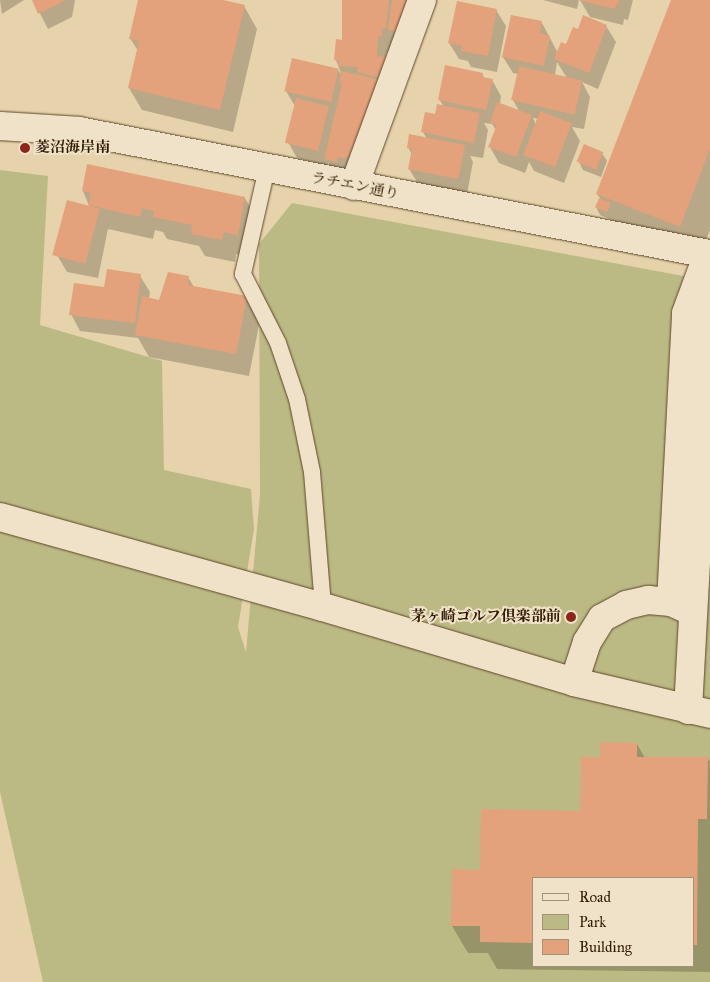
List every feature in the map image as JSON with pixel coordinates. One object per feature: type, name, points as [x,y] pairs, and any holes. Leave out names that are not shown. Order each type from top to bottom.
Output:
[{"type":"street","points":[[354,186],[422,0]]},
{"type":"street","name":"ラチエン通り","points":[[0,126],[80,131],[354,186],[710,252]]},
{"type":"street","points":[[0,517],[323,607],[574,682],[699,712],[682,607],[709,322],[710,252]]},
{"type":"street","points":[[574,682],[587,642],[602,618],[626,605],[648,600],[682,607]]},
{"type":"lane","points":[[267,168],[243,274],[278,343],[297,399],[312,472],[323,607]]},
{"type":"green space","points":[[0,170],[48,176],[40,325],[162,361],[164,470],[251,489],[254,529],[238,627],[246,652],[260,494],[259,244],[292,203],[710,281],[710,982],[43,982],[0,792]]},
{"type":"building","points":[[32,0],[66,0],[38,14]]},
{"type":"building","points":[[138,0],[223,0],[245,5],[220,110],[128,88],[139,41],[129,39]]},
{"type":"building","points":[[342,0],[389,0],[386,28],[382,28],[382,37],[378,36],[377,56],[392,57],[384,79],[357,72],[358,67],[338,66],[339,61],[334,60],[336,39],[342,40]]},
{"type":"building","points":[[392,0],[410,0],[400,31],[388,30]]},
{"type":"building","points":[[578,0],[620,0],[614,9]]},
{"type":"building","points":[[671,0],[710,0],[710,149],[680,227],[596,194]]},
{"type":"building","points":[[457,1],[497,9],[488,56],[461,51],[462,46],[448,43]]},
{"type":"building","points":[[511,15],[542,21],[540,33],[550,36],[544,66],[502,57]]},
{"type":"building","points":[[583,15],[607,25],[589,73],[554,59],[561,42],[566,44],[573,27],[578,29]]},
{"type":"building","points":[[292,58],[339,69],[331,102],[284,91]]},
{"type":"building","points":[[445,65],[483,73],[482,77],[493,79],[486,110],[438,100]]},
{"type":"building","points":[[519,66],[582,81],[574,115],[511,100]]},
{"type":"building","points":[[342,71],[381,80],[363,138],[357,137],[353,152],[345,159],[338,157],[337,162],[324,159],[342,84],[339,83]]},
{"type":"building","points":[[296,98],[329,106],[318,151],[285,143]]},
{"type":"building","points":[[497,102],[532,115],[516,157],[488,147],[497,125],[490,123]]},
{"type":"building","points":[[437,104],[480,113],[474,143],[421,132],[425,112],[435,114]]},
{"type":"building","points":[[540,111],[572,123],[555,167],[523,155]]},
{"type":"building","points":[[409,134],[465,145],[458,179],[408,169],[412,149],[407,148]]},
{"type":"building","points":[[584,144],[603,152],[596,170],[577,161]]},
{"type":"building","points":[[87,164],[245,197],[238,235],[224,232],[222,240],[191,234],[192,225],[153,217],[154,211],[142,208],[140,217],[88,205],[91,193],[82,191]]},
{"type":"building","points":[[599,198],[611,203],[607,212],[595,207]]},
{"type":"building","points":[[67,200],[100,209],[85,264],[52,255]]},
{"type":"building","points":[[107,269],[141,274],[135,323],[69,315],[74,283],[104,287]]},
{"type":"building","points":[[168,272],[189,276],[188,285],[247,296],[236,354],[135,335],[142,296],[159,300]]},
{"type":"building","points":[[600,742],[637,743],[637,757],[708,757],[707,819],[698,819],[697,945],[695,945],[695,877],[532,877],[532,943],[480,942],[480,926],[451,926],[452,869],[480,870],[481,809],[580,811],[581,757],[600,757]]},
{"type":"place","name":"菱沼海岸南","points":[[25,148]]},
{"type":"place","name":"茅ヶ崎ゴルフ倶楽部前","points":[[571,617]]}]
